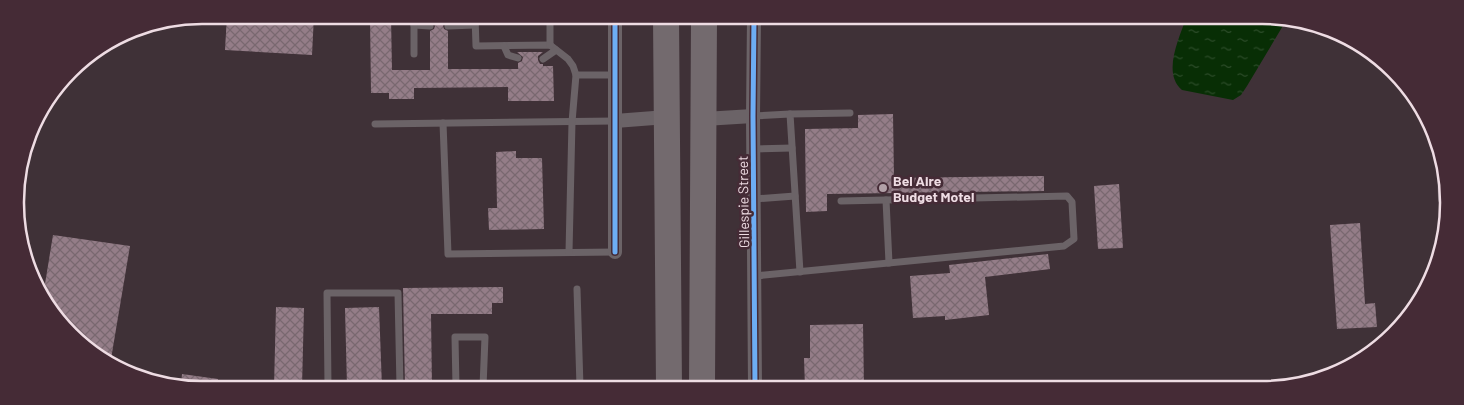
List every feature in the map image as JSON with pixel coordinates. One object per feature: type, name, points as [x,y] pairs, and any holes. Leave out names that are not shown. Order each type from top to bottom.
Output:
[{"type":"highway","points":[[666,24],[669,381]]},
{"type":"highway","points":[[701,381],[704,24]]},
{"type":"highway","points":[[667,117],[676,118],[682,122],[685,129],[690,297],[695,358],[700,381]]},
{"type":"street","points":[[615,24],[615,252]]},
{"type":"street","name":"Gillespie Street","points":[[754,24],[755,381]]},
{"type":"street","points":[[704,119],[753,116]]},
{"type":"street","points":[[615,121],[667,117]]},
{"type":"lane","points":[[543,59],[553,48],[551,24]]},
{"type":"lane","points":[[414,54],[414,25],[430,26]]},
{"type":"lane","points":[[448,26],[475,25],[476,46],[553,48],[573,66],[576,75],[572,122],[569,252]]},
{"type":"lane","points":[[504,46],[508,55],[518,58]]},
{"type":"lane","points":[[576,75],[615,75]]},
{"type":"lane","points":[[753,116],[850,113]]},
{"type":"lane","points":[[790,114],[800,272]]},
{"type":"lane","points":[[375,124],[615,121]]},
{"type":"lane","points":[[443,123],[448,254],[615,252]]},
{"type":"lane","points":[[753,149],[792,148]]},
{"type":"lane","points":[[754,199],[795,196]]},
{"type":"lane","points":[[755,276],[1064,246],[1074,239],[1072,202],[1067,196],[841,201]]},
{"type":"lane","points":[[886,200],[889,263]]},
{"type":"lane","points":[[576,289],[580,381]]},
{"type":"lane","points":[[328,381],[327,293],[398,293],[400,381]]},
{"type":"lane","points":[[456,381],[455,337],[485,336],[483,381]]},
{"type":"water","points":[[1184,24],[1283,25],[1241,95],[1233,100],[1182,90],[1176,83],[1173,75],[1176,46]]},
{"type":"building","points":[[226,24],[314,24],[312,55],[225,50]]},
{"type":"building","points":[[370,24],[391,24],[392,70],[430,70],[430,31],[434,29],[434,24],[444,24],[444,29],[448,31],[448,69],[518,69],[518,63],[522,61],[523,57],[517,52],[543,52],[538,56],[540,64],[543,64],[543,66],[553,66],[554,101],[508,101],[508,87],[414,88],[414,99],[389,99],[389,93],[371,93]]},
{"type":"building","points":[[893,114],[894,178],[1044,176],[1044,191],[827,194],[827,211],[806,212],[805,129],[858,128],[858,115]]},
{"type":"building","points":[[516,151],[516,158],[542,158],[544,229],[489,230],[488,208],[497,208],[496,152]]},
{"type":"building","points":[[1119,184],[1123,248],[1098,249],[1094,186]]},
{"type":"building","points":[[1360,223],[1365,304],[1375,303],[1377,327],[1337,329],[1330,225]]},
{"type":"building","points":[[53,235],[130,246],[111,356],[76,329],[54,302],[45,286]]},
{"type":"building","points":[[1048,254],[1050,269],[985,277],[989,315],[945,320],[945,316],[913,318],[910,276],[950,273],[949,265]]},
{"type":"building","points":[[503,287],[503,303],[492,303],[492,314],[431,314],[432,381],[405,381],[403,288]]},
{"type":"building","points":[[276,307],[304,308],[302,381],[274,381]]},
{"type":"building","points":[[379,307],[382,381],[347,381],[345,308]]},
{"type":"building","points":[[863,324],[864,381],[805,381],[804,358],[810,358],[810,325]]},
{"type":"building","points":[[182,374],[218,379],[218,381],[181,380]]},
{"type":"cycle path","points":[[615,24],[615,252]]},
{"type":"cycle path","points":[[754,24],[755,381]]},
{"type":"place","name":"Bel Aire Budget Motel","points":[[883,188]]}]
